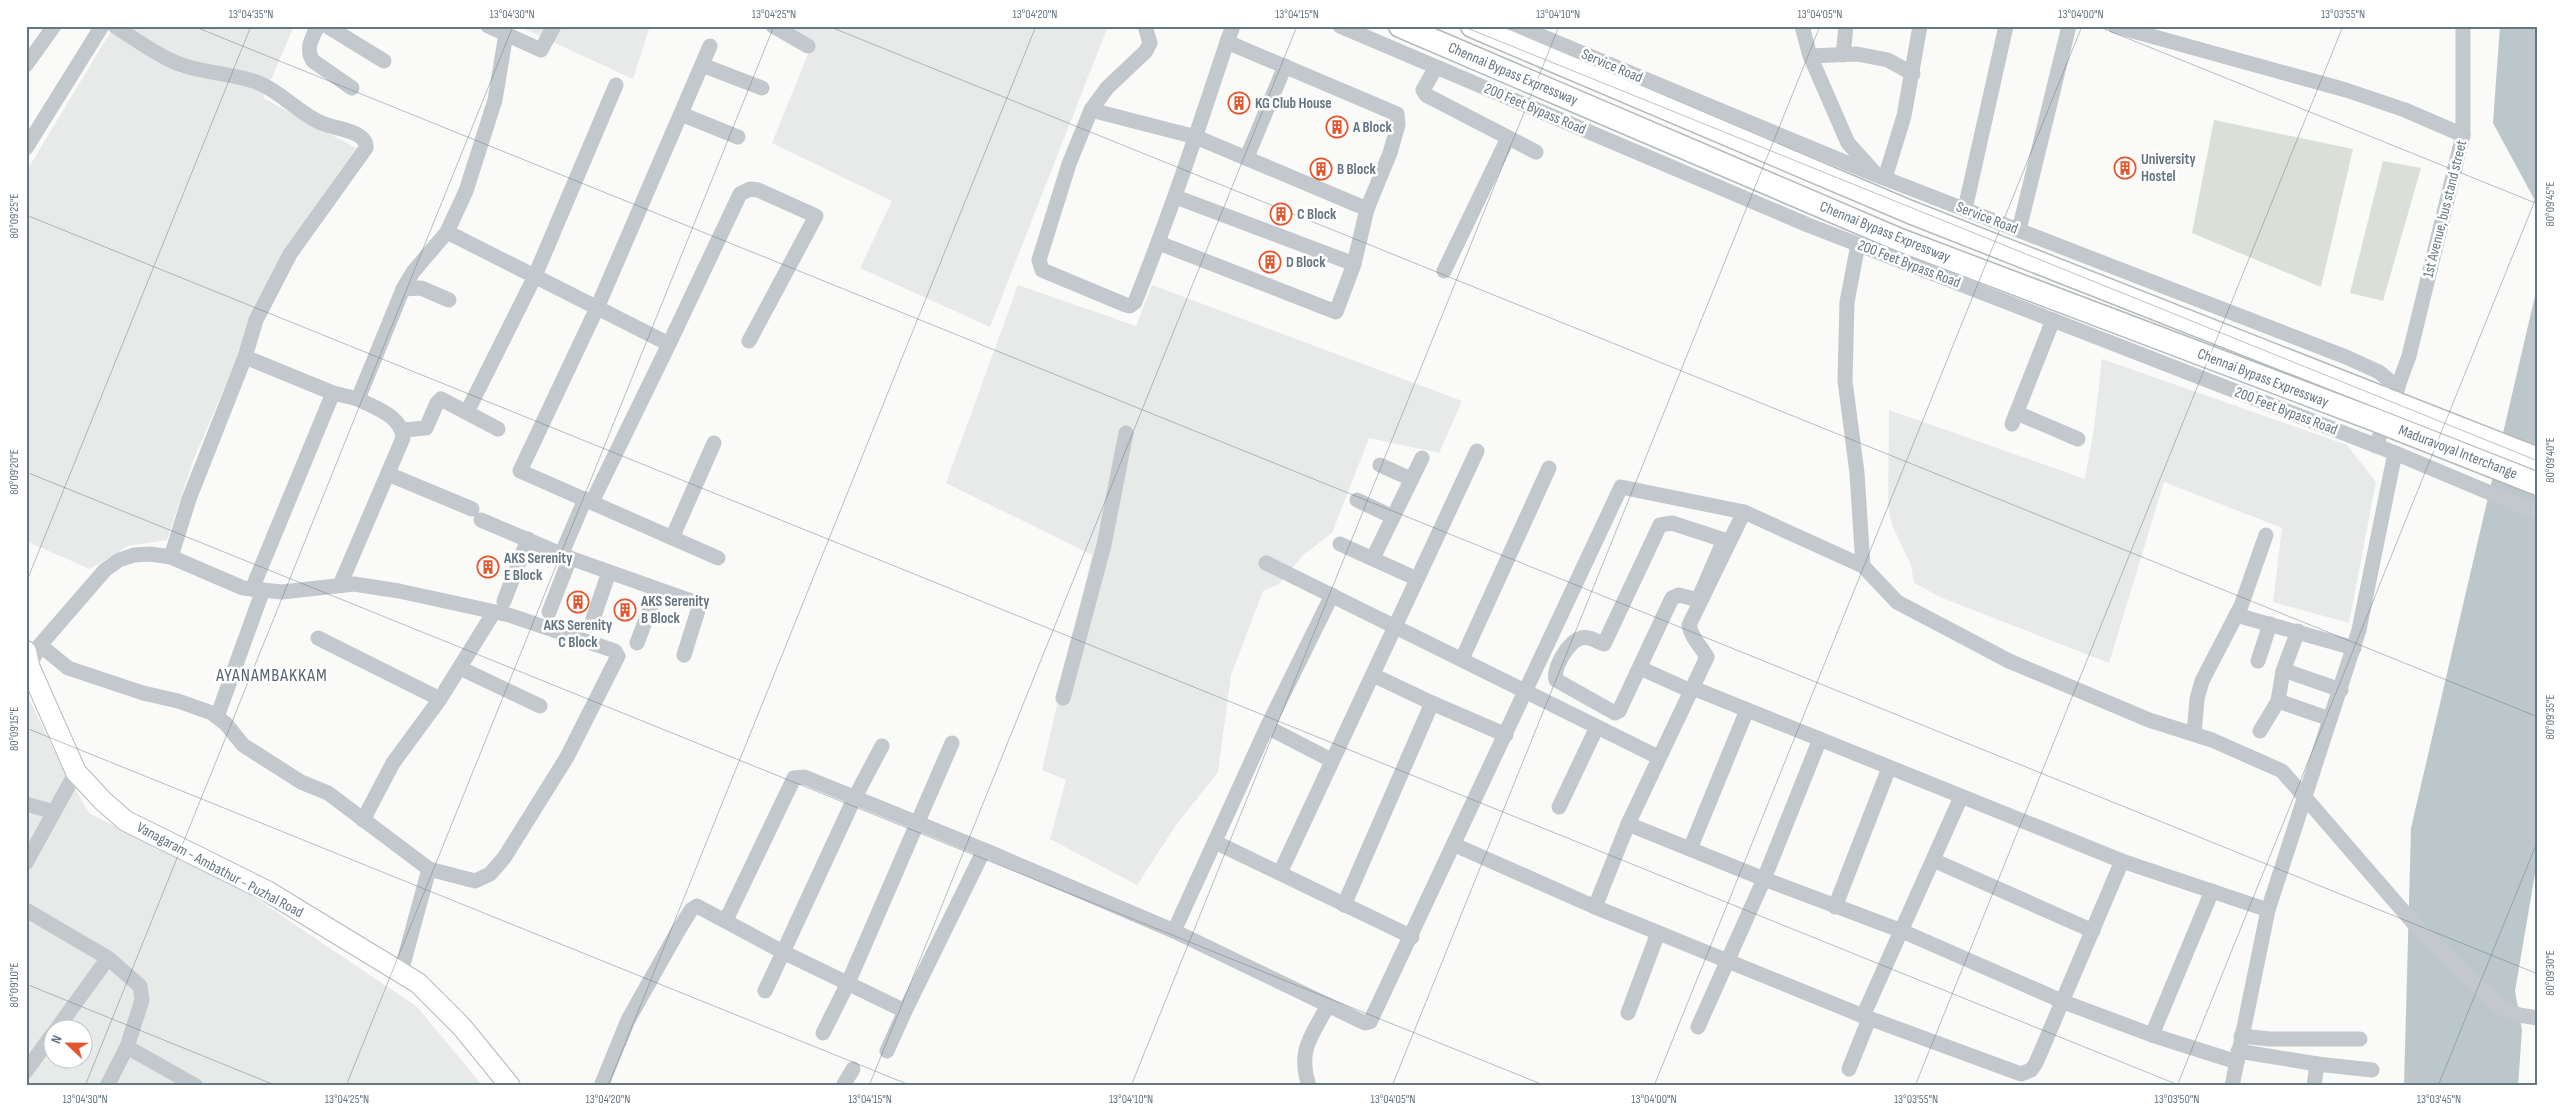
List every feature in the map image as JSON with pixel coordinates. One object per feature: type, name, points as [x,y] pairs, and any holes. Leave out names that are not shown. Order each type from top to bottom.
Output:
[{"type":"highway","name":"Chennai Bypass Expressway","points":[[1400,26],[1900,240],[2378,421]]},
{"type":"highway","name":"Chennai Bypass Expressway","points":[[1472,26],[1910,212],[2392,394]]},
{"type":"highway","name":"Maduravoyal Interchange","points":[[2392,394],[2538,459]]},
{"type":"highway","name":"Maduravoyal Interchange","points":[[2378,421],[2538,484]]},
{"type":"main road","name":"Vanagaram - Ambathur - Puzhal Road","points":[[31,659],[76,772],[126,821],[267,891],[418,983],[462,1027],[510,1086]]},
{"type":"street","points":[[26,65],[54,26]]},
{"type":"street","points":[[26,148],[102,26]]},
{"type":"street","points":[[115,26],[171,61],[197,71],[258,82],[322,123],[365,139],[366,148],[290,254],[272,286],[256,320],[245,356],[192,492],[171,557]]},
{"type":"street","points":[[318,26],[310,43],[309,55],[313,61],[352,88]]},
{"type":"street","points":[[327,26],[384,62]]},
{"type":"street","points":[[488,26],[541,50],[554,26]]},
{"type":"street","points":[[773,26],[808,46]]},
{"type":"street","points":[[1145,26],[1150,44],[1146,51],[1107,88],[1090,110],[1069,164],[1039,260],[1042,270],[1130,306],[1135,302],[1176,197],[1233,26]]},
{"type":"street","name":"200 Feet Bypass Road","points":[[1340,26],[1860,245],[2396,453],[2482,491],[2538,513]]},
{"type":"street","name":"Service Road","points":[[1516,26],[1881,176],[2354,360],[2379,372],[2392,394]]},
{"type":"street","points":[[1802,26],[1810,56],[1848,143],[1881,176],[1904,116],[1913,74],[1920,26]]},
{"type":"street","points":[[1843,55],[1846,26]]},
{"type":"street","points":[[1965,209],[2006,26]]},
{"type":"street","points":[[2019,230],[2069,26]]},
{"type":"street","points":[[2115,26],[2346,90],[2405,110],[2463,135]]},
{"type":"street","name":"1st Avenue, bus stand street","points":[[2392,394],[2409,356],[2463,135],[2463,26]]},
{"type":"street","points":[[358,399],[403,289],[413,272],[447,232],[466,191],[495,100],[506,34]]},
{"type":"street","points":[[1159,243],[1336,312],[1354,264],[1368,209],[1390,153],[1399,119],[1397,114],[1227,42]]},
{"type":"street","points":[[710,46],[597,308],[520,471],[718,558]]},
{"type":"street","points":[[1810,56],[1857,54],[1888,60],[1913,74]]},
{"type":"street","points":[[702,65],[762,88]]},
{"type":"street","points":[[1246,158],[1285,66]]},
{"type":"street","points":[[1436,67],[1423,90],[1426,95],[1536,152]]},
{"type":"street","points":[[467,412],[534,278],[616,85]]},
{"type":"street","points":[[1090,110],[1196,137],[1368,209]]},
{"type":"street","points":[[681,114],[738,137]]},
{"type":"street","points":[[1444,271],[1508,138]]},
{"type":"street","points":[[549,612],[566,556],[588,501],[669,344],[740,194],[750,189],[758,190],[816,216],[749,341]]},
{"type":"street","points":[[1176,197],[1354,264]]},
{"type":"street","points":[[447,232],[534,278],[669,344]]},
{"type":"street","points":[[1860,245],[1857,250],[1847,302],[1845,381],[1857,473],[1863,566]]},
{"type":"street","points":[[403,289],[421,288],[449,300]]},
{"type":"street","points":[[2053,320],[2015,418],[2078,439]]},
{"type":"street","points":[[245,356],[333,393],[358,399],[396,420],[402,430],[403,438],[340,585]]},
{"type":"street","points":[[217,717],[258,589],[333,393]]},
{"type":"street","points":[[2376,446],[2392,394]]},
{"type":"street","points":[[402,430],[426,428],[436,403],[441,399],[498,429]]},
{"type":"street","points":[[1063,698],[1104,545],[1126,433]]},
{"type":"street","points":[[672,538],[714,443]]},
{"type":"street","points":[[1280,873],[1331,760],[1373,675],[1394,626],[1477,451]]},
{"type":"street","points":[[2232,1086],[2268,910],[2354,648],[2396,453]]},
{"type":"street","points":[[1373,558],[1422,458]]},
{"type":"street","points":[[1380,465],[1411,479]]},
{"type":"street","points":[[1462,659],[1549,468]]},
{"type":"street","points":[[388,474],[566,556],[700,604],[684,655]]},
{"type":"street","points":[[726,920],[794,778],[804,777],[854,799],[917,822],[1174,931],[1365,1023],[1370,1022],[1412,937],[1621,487],[1744,512],[1863,566],[1898,602],[2001,657],[2149,720],[2212,740],[2282,771],[2305,795],[2417,927],[2500,1007],[2519,1015],[2538,1018]]},
{"type":"street","points":[[1358,500],[1393,517]]},
{"type":"street","points":[[1595,907],[1628,824],[1706,657],[1702,648],[1690,634],[1689,626],[1744,512]]},
{"type":"street","points":[[1672,522],[1724,540],[1698,600],[1679,595],[1672,598],[1619,711],[1615,714],[1556,680],[1556,672],[1560,660],[1573,642],[1583,637],[1593,638],[1604,644],[1660,525],[1672,522]]},
{"type":"street","points":[[2194,734],[2197,699],[2202,681],[2236,615],[2266,535]]},
{"type":"street","points":[[363,820],[393,763],[440,700],[499,606],[528,539]]},
{"type":"street","points":[[1340,544],[1417,579]]},
{"type":"street","points":[[134,555],[171,557],[243,588],[258,589],[282,592],[354,584],[499,606],[615,651],[618,656],[567,757],[504,858],[490,874],[475,881],[429,869],[328,793],[301,782],[250,751],[226,724],[217,717],[178,701],[143,694],[68,668],[31,659],[105,570],[119,560],[134,555]]},
{"type":"street","points":[[1266,563],[1658,757]]},
{"type":"street","points":[[590,625],[609,572]]},
{"type":"street","points":[[637,643],[657,590]]},
{"type":"street","points":[[1174,931],[1267,727],[1332,595]]},
{"type":"street","points":[[2236,615],[2354,648]]},
{"type":"street","points":[[2258,661],[2270,624]]},
{"type":"street","points":[[2260,731],[2278,701],[2283,671],[2298,631]]},
{"type":"street","points":[[318,638],[440,700]]},
{"type":"street","points":[[1538,665],[1556,672]]},
{"type":"street","points":[[460,668],[540,706]]},
{"type":"street","points":[[1640,668],[2122,861],[2268,910]]},
{"type":"street","points":[[2289,672],[2341,690]]},
{"type":"street","points":[[1373,675],[1432,703],[1506,734]]},
{"type":"street","points":[[2278,701],[2330,719]]},
{"type":"street","points":[[1344,905],[1432,703]]},
{"type":"street","points":[[1690,849],[1747,710]]},
{"type":"street","points":[[1267,727],[1331,760]]},
{"type":"street","points":[[1559,807],[1597,727]]},
{"type":"street","points":[[1698,1027],[1729,962],[1820,739]]},
{"type":"street","points":[[823,1033],[848,983],[952,743]]},
{"type":"street","points":[[765,991],[854,799],[882,746]]},
{"type":"street","points":[[1835,907],[1889,768]]},
{"type":"street","points":[[26,863],[76,772]]},
{"type":"street","points":[[1849,1069],[1866,1017],[1961,797]]},
{"type":"street","points":[[26,804],[54,812]]},
{"type":"street","points":[[1628,824],[1835,907],[1902,931],[2064,1002],[2152,1035],[2317,1064],[2372,1070]]},
{"type":"street","points":[[1215,842],[1412,937]]},
{"type":"street","points":[[1455,845],[1595,907],[1729,962],[1866,1017],[2021,1074],[2031,1070],[2036,1063],[2064,1002],[2122,861]]},
{"type":"street","points":[[886,1051],[984,850]]},
{"type":"street","points":[[1933,860],[2093,931]]},
{"type":"street","points":[[401,972],[429,869]]},
{"type":"street","points":[[2152,1035],[2212,891]]},
{"type":"street","points":[[601,1086],[628,1020],[692,910],[697,906],[783,952],[905,1011]]},
{"type":"street","points":[[26,910],[108,958],[140,986],[142,1000],[127,1047],[107,1086]]},
{"type":"street","points":[[1628,1013],[1658,933]]},
{"type":"street","points":[[63,1020],[108,958]]},
{"type":"street","points":[[1308,1086],[1303,1059],[1306,1047],[1328,1005]]},
{"type":"street","points":[[2239,1050],[2270,1039],[2360,1039]]},
{"type":"street","points":[[127,1047],[196,1086]]},
{"type":"street","points":[[26,1072],[42,1049]]},
{"type":"street","points":[[2314,1086],[2317,1064]]},
{"type":"street","points":[[843,1086],[853,1069]]},
{"type":"shaded area","points":[[114,26],[294,26],[263,98],[356,148],[282,253],[193,461],[167,540],[128,546],[90,569],[28,542],[26,545],[26,172]]},
{"type":"shaded area","points":[[518,26],[650,26],[633,79]]},
{"type":"shaded area","points":[[789,26],[1108,26],[990,327],[860,268],[892,201],[772,143],[812,44]]},
{"type":"shaded area","points":[[2500,26],[2538,26],[2538,206],[2493,123]]},
{"type":"shaded area","points":[[2214,120],[2353,149],[2321,287],[2192,233]]},
{"type":"shaded area","points":[[2383,161],[2421,168],[2383,301],[2350,293]]},
{"type":"shaded area","points":[[2538,283],[2538,856],[2515,991],[2522,1030],[2518,1086],[2404,1086],[2411,828]]},
{"type":"shaded area","points":[[1018,285],[1136,326],[1152,285],[1462,401],[1439,453],[1369,438],[1332,533],[1303,555],[1279,584],[1263,591],[1231,675],[1218,772],[1176,825],[1137,885],[1050,839],[1066,780],[1042,770],[1092,555],[946,483]]},
{"type":"shaded area","points":[[2102,359],[2347,445],[2376,482],[2349,623],[2273,602],[2282,528],[2164,482],[2109,663],[1940,597],[1914,583],[1911,565],[1892,525],[1888,506],[1889,410],[2085,479],[2094,428]]},
{"type":"shaded area","points":[[26,692],[59,761],[89,813],[251,895],[416,1006],[483,1086],[26,1086]]},
{"type":"place","name":"KG Club House","points":[[1239,103]]},
{"type":"place","name":"A Block","points":[[1337,127]]},
{"type":"place","name":"University Hostel","points":[[2125,168]]},
{"type":"place","name":"B Block","points":[[1321,169]]},
{"type":"place","name":"C Block","points":[[1281,214]]},
{"type":"place","name":"D Block","points":[[1270,262]]},
{"type":"place","name":"AKS Serenity E Block","points":[[488,567]]},
{"type":"place","name":"AKS Serenity C Block","points":[[578,602]]},
{"type":"place","name":"AKS Serenity B Block","points":[[625,610]]},
{"type":"district","name":"AYANAMBAKKAM","points":[[272,675]]}]
